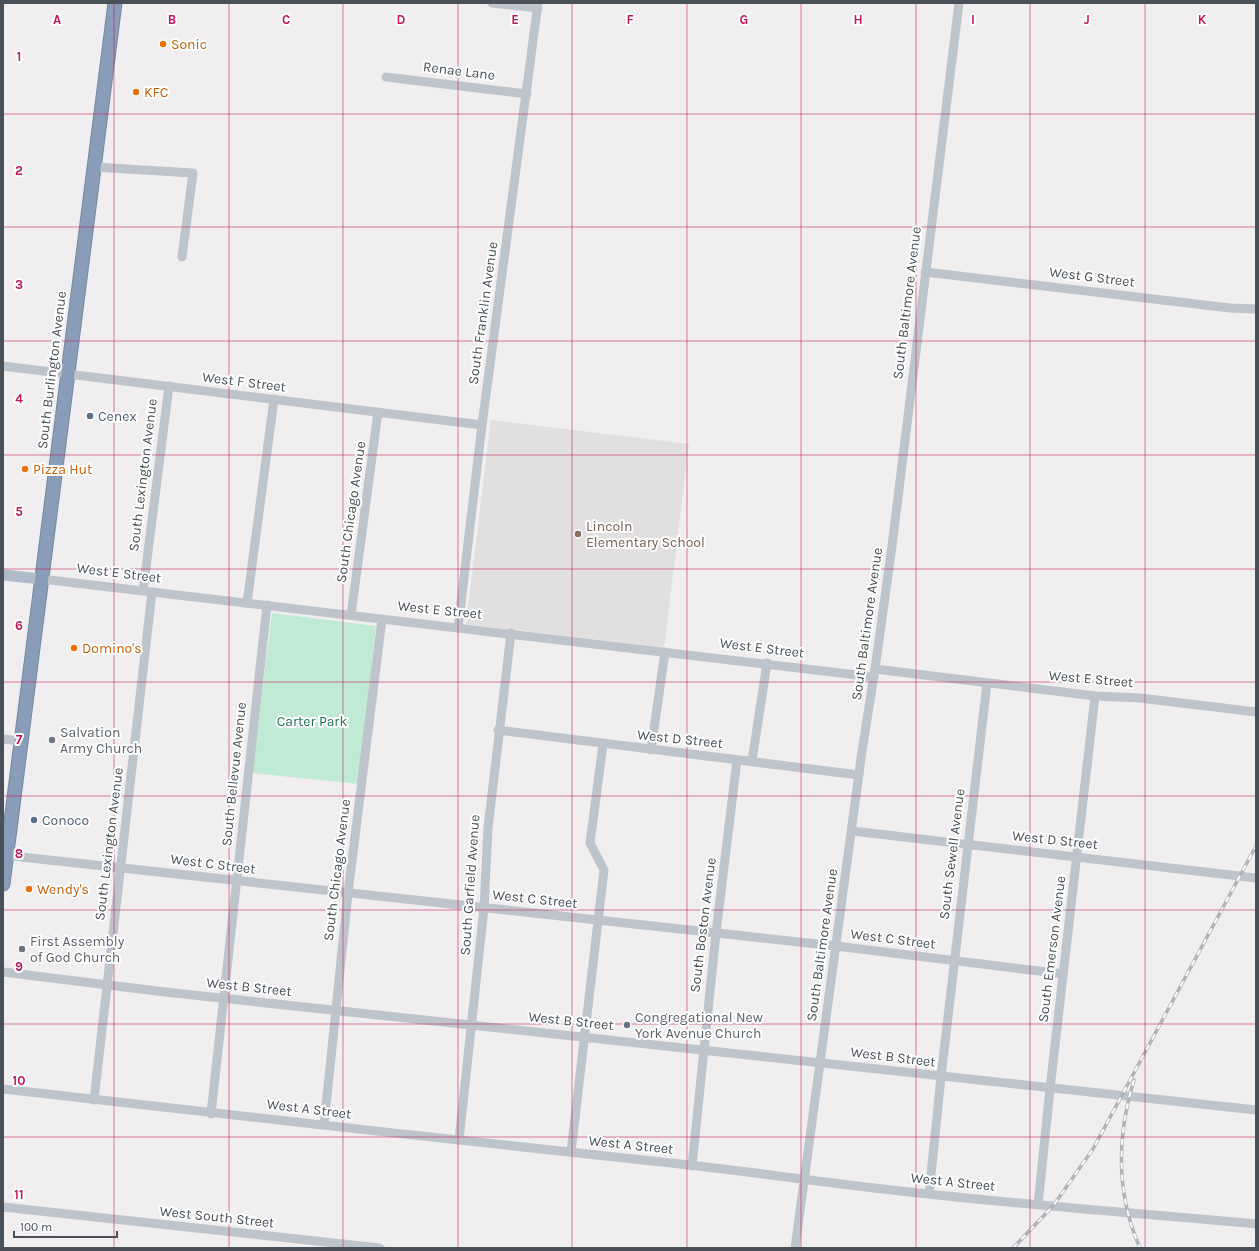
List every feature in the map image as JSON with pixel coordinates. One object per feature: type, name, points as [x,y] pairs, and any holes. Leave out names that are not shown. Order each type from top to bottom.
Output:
[{"type":"highway","name":"South Burlington Avenue","points":[[3,884],[5,855],[42,579],[115,3]]},
{"type":"main road","name":"West E Street","points":[[3,575],[42,579]]},
{"type":"street","points":[[492,3],[538,6]]},
{"type":"street","name":"South Baltimore Avenue","points":[[795,1248],[859,775],[875,673],[959,3]]},
{"type":"street","name":"South Franklin Avenue","points":[[458,628],[482,425],[538,6]]},
{"type":"street","name":"Renae Lane","points":[[386,77],[527,94]]},
{"type":"street","points":[[94,167],[192,173],[182,257]]},
{"type":"street","name":"West G Street","points":[[925,272],[1230,308],[1256,309]]},
{"type":"street","name":"West F Street","points":[[3,366],[482,425]]},
{"type":"street","name":"South Lexington Avenue","points":[[94,1100],[120,868],[168,386]]},
{"type":"street","points":[[246,603],[274,400]]},
{"type":"street","name":"South Chicago Avenue","points":[[351,615],[378,412]]},
{"type":"street","name":"West E Street","points":[[42,579],[665,652],[987,683],[1095,696],[1140,698],[1256,712]]},
{"type":"street","name":"South Bellevue Avenue","points":[[211,1114],[267,605]]},
{"type":"street","name":"South Chicago Avenue","points":[[324,1125],[348,893],[382,619]]},
{"type":"street","name":"South Garfield Avenue","points":[[459,1140],[484,908],[488,828],[498,730],[511,633]]},
{"type":"street","points":[[651,750],[665,652]]},
{"type":"street","points":[[752,761],[767,663]]},
{"type":"street","name":"South Sewell Avenue","points":[[929,1194],[967,845],[987,683]]},
{"type":"street","name":"South Emerson Avenue","points":[[1038,1205],[1095,696]]},
{"type":"street","name":"West D Street","points":[[498,730],[859,775]]},
{"type":"street","points":[[3,739],[21,741]]},
{"type":"street","points":[[571,1152],[586,1036],[604,870],[590,843],[603,744]]},
{"type":"street","name":"South Boston Avenue","points":[[692,1166],[716,933],[737,760]]},
{"type":"street","name":"West D Street","points":[[852,831],[967,845],[1078,856],[1256,878]]},
{"type":"street","name":"West C Street","points":[[5,855],[836,946],[1063,974]]},
{"type":"street","name":"West B Street","points":[[3,972],[223,998],[586,1036],[941,1077],[1256,1110]]},
{"type":"street","name":"West A Street","points":[[3,1089],[211,1114],[571,1152],[929,1194],[1038,1205],[1256,1221]]},
{"type":"street","name":"West South Street","points":[[3,1207],[380,1248]]},
{"type":"shaded area","name":"Lincoln Elementary School","points":[[491,420],[689,444],[664,648],[466,624]]},
{"type":"green space","name":"Carter Park","points":[[272,613],[376,626],[359,784],[252,773]]},
{"type":"railway","points":[[1013,1248],[1053,1206],[1093,1149],[1256,846]]},
{"type":"railway","points":[[1134,1080],[1124,1122],[1122,1165],[1123,1186],[1127,1207],[1132,1228],[1140,1248]]},
{"type":"place","name":"Sonic","points":[[163,44]]},
{"type":"place","name":"KFC","points":[[136,92]]},
{"type":"place","name":"Cenex","points":[[90,416]]},
{"type":"place","name":"Pizza Hut","points":[[25,469]]},
{"type":"place","name":"Lincoln Elementary School","points":[[578,534]]},
{"type":"place","name":"Domino's","points":[[74,648]]},
{"type":"place","name":"Salvation Army Church","points":[[52,740]]},
{"type":"place","name":"Conoco","points":[[34,820]]},
{"type":"place","name":"Wendy's","points":[[29,889]]},
{"type":"place","name":"First Assembly of God Church","points":[[22,949]]},
{"type":"place","name":"Congregational New York Avenue Church","points":[[627,1025]]}]
